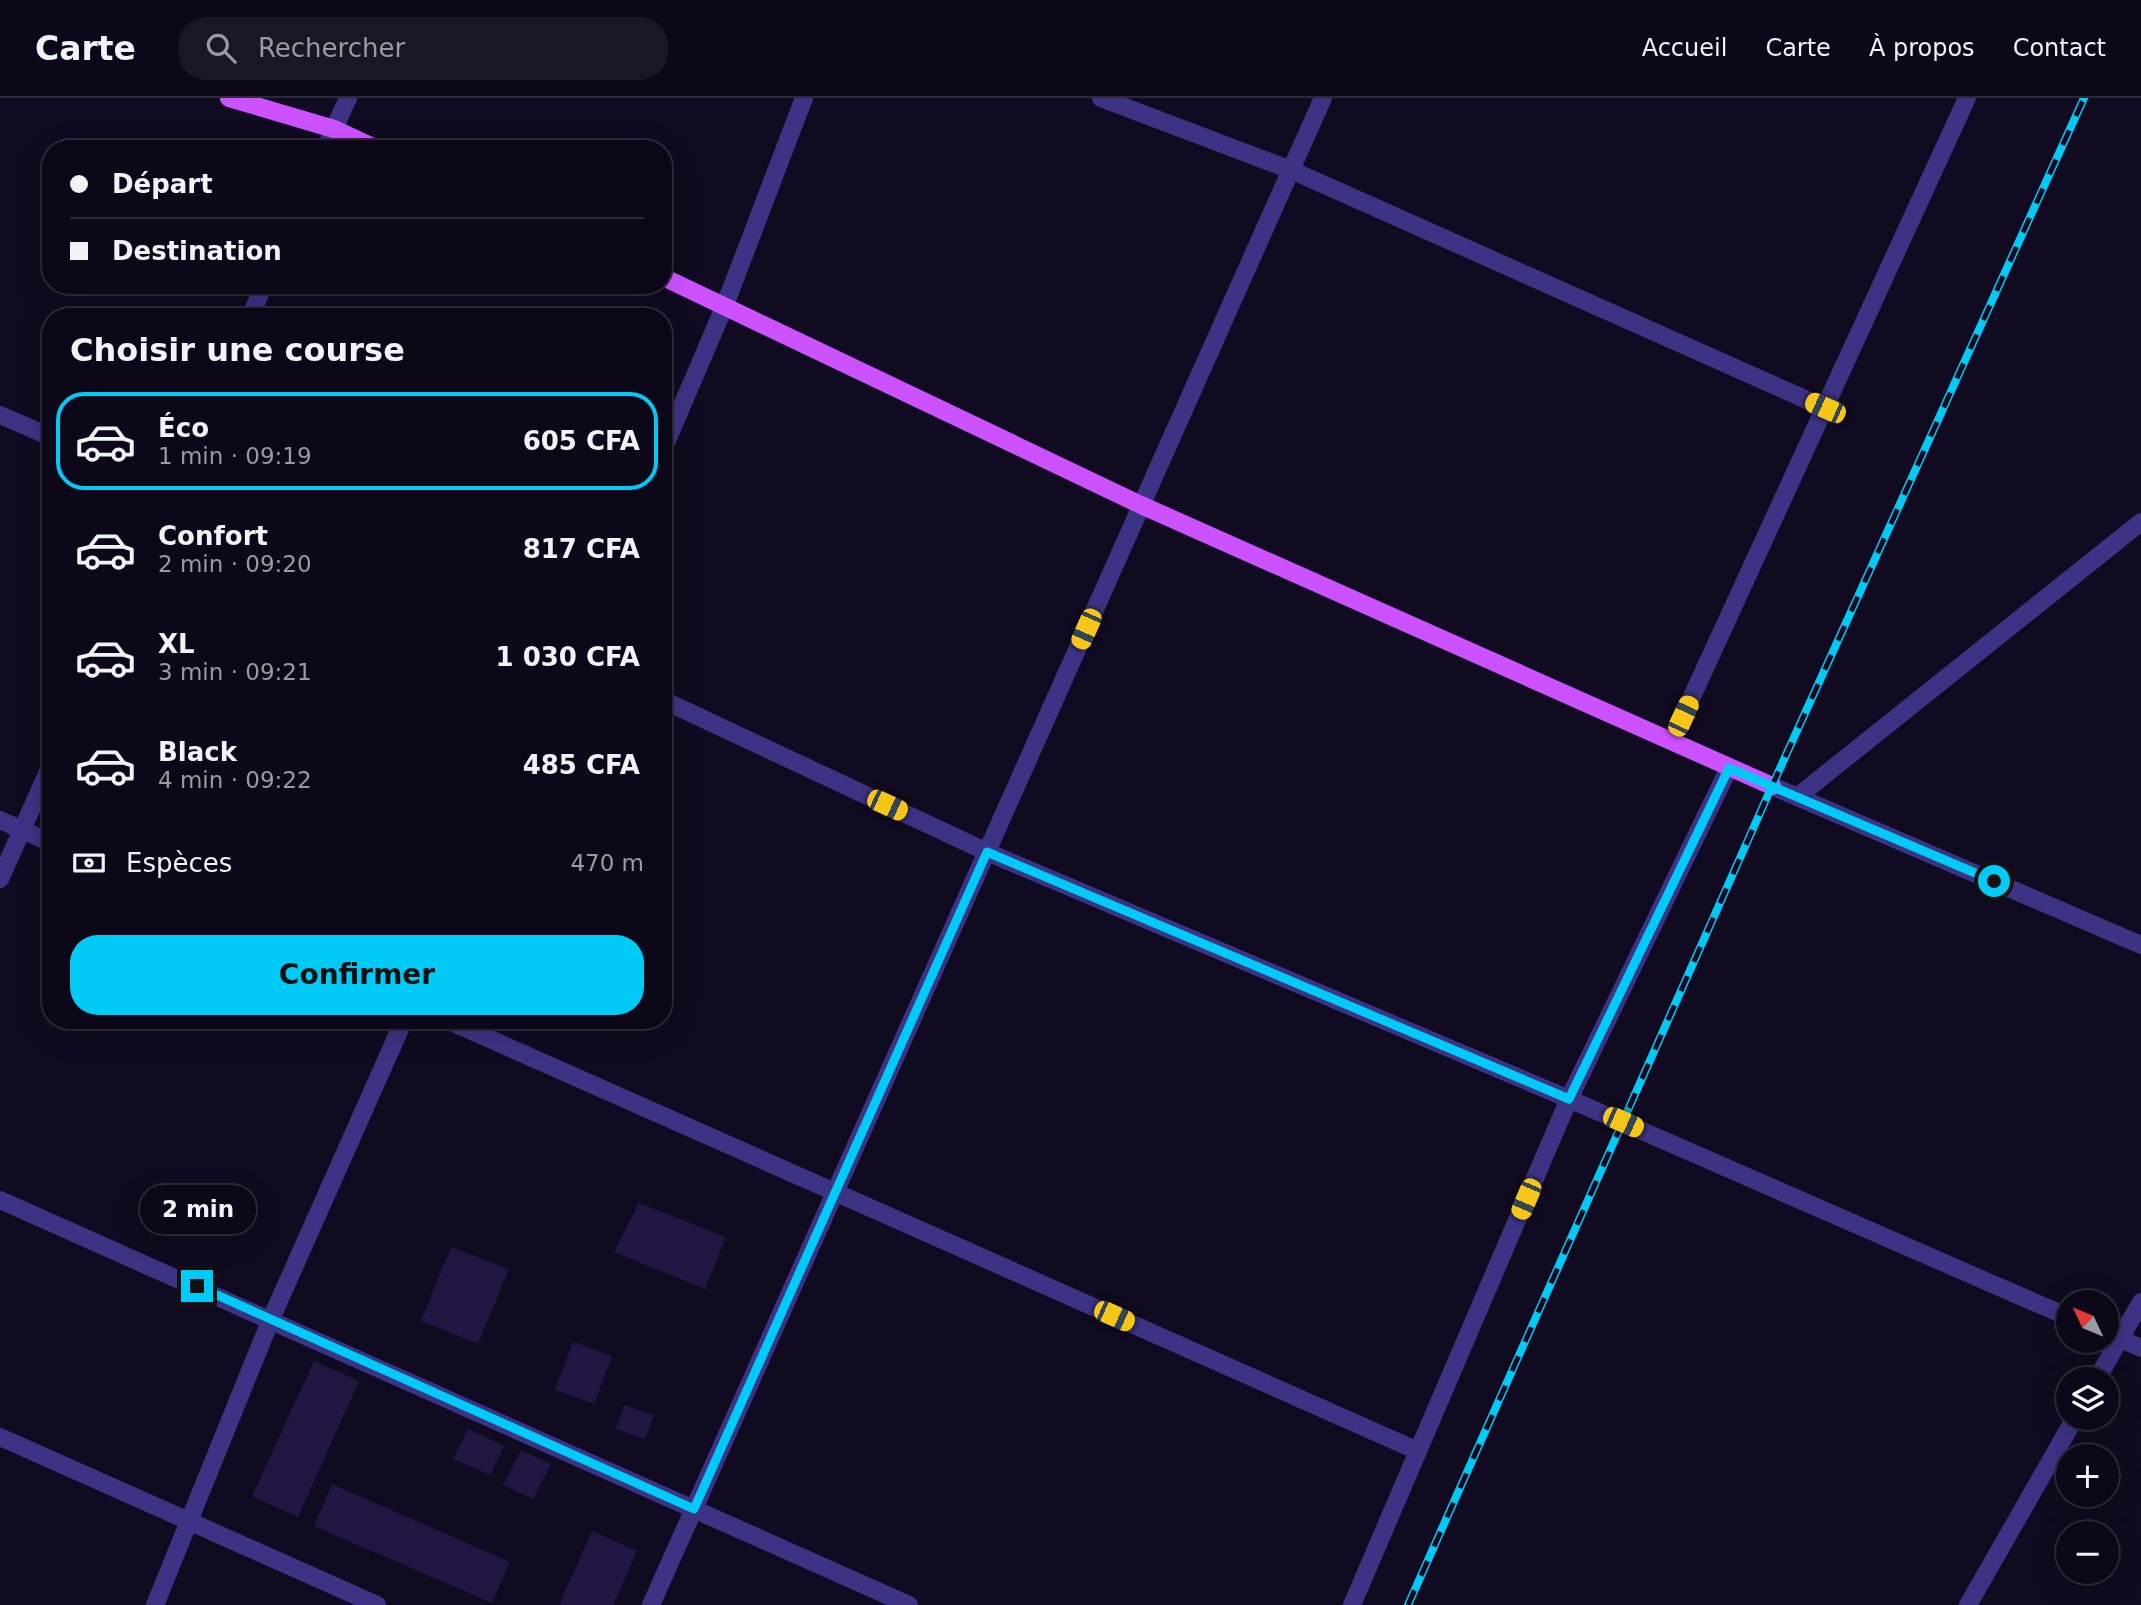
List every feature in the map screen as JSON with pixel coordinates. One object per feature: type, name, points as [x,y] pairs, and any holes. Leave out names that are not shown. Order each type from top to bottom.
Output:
[{"type":"main road","points":[[229,98],[334,129],[358,140]]},
{"type":"main road","points":[[672,281],[1141,505],[1772,786]]},
{"type":"street","points":[[329,140],[348,98]]},
{"type":"street","points":[[672,429],[725,305],[804,98]]},
{"type":"street","points":[[1101,98],[1291,170],[1825,408]]},
{"type":"street","points":[[651,1605],[1323,98]]},
{"type":"street","points":[[1672,740],[1967,98]]},
{"type":"street","points":[[0,415],[42,433]]},
{"type":"street","points":[[1797,797],[2141,522]]},
{"type":"street","points":[[672,704],[987,852],[1569,1099],[2056,1312]]},
{"type":"street","points":[[1352,1605],[1569,1099],[1729,768]]},
{"type":"street","points":[[0,879],[42,785]]},
{"type":"street","points":[[1772,786],[2141,945]]},
{"type":"street","points":[[0,820],[42,839]]},
{"type":"street","points":[[155,1605],[191,1522],[271,1319],[400,1029]]},
{"type":"street","points":[[467,1029],[1418,1451]]},
{"type":"street","points":[[0,1200],[909,1605]]},
{"type":"street","points":[[2119,1329],[2141,1302]]},
{"type":"street","points":[[2119,1339],[2141,1348]]},
{"type":"street","points":[[1968,1605],[2068,1430]]},
{"type":"street","points":[[0,1437],[377,1605]]},
{"type":"building","points":[[639,1203],[726,1237],[705,1289],[614,1252]]},
{"type":"building","points":[[451,1247],[509,1269],[478,1344],[421,1321]]},
{"type":"building","points":[[573,1342],[612,1356],[594,1404],[555,1390]]},
{"type":"building","points":[[314,1361],[359,1381],[298,1517],[252,1496]]},
{"type":"building","points":[[624,1405],[654,1415],[645,1439],[616,1429]]},
{"type":"building","points":[[468,1429],[504,1446],[490,1475],[453,1459]]},
{"type":"building","points":[[521,1450],[551,1464],[533,1499],[503,1485]]},
{"type":"building","points":[[332,1484],[510,1562],[492,1603],[314,1526]]},
{"type":"building","points":[[592,1531],[637,1551],[613,1605],[559,1605]]},
{"type":"railway","points":[[1408,1605],[1772,786],[2084,98]]},
{"type":"route","points":[[197,1286],[694,1509],[987,852],[1569,1099],[1729,768],[1994,881]]}]
